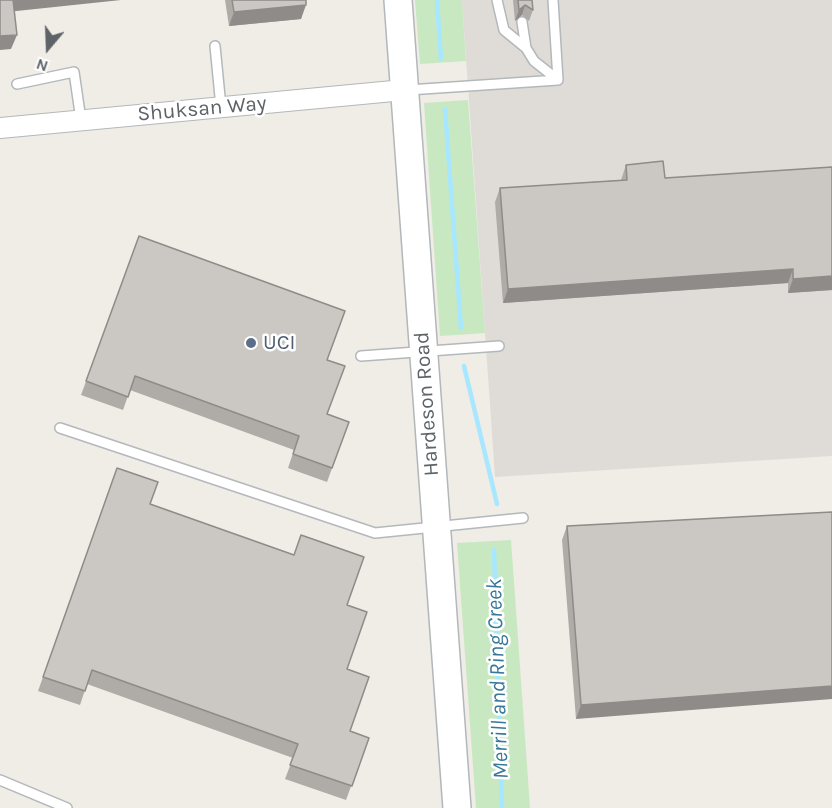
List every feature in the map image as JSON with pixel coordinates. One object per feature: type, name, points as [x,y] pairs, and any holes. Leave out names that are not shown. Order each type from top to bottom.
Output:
[{"type":"street","name":"Hardeson Road","points":[[398,0],[457,808]]},
{"type":"street","name":"Shuksan Way","points":[[0,128],[404,90]]},
{"type":"lane","points":[[497,0],[504,30],[526,48],[538,66],[558,80]]},
{"type":"lane","points":[[553,0],[558,80]]},
{"type":"lane","points":[[522,22],[526,48]]},
{"type":"lane","points":[[215,46],[220,107]]},
{"type":"lane","points":[[17,84],[74,72],[81,120]]},
{"type":"lane","points":[[404,90],[558,80]]},
{"type":"lane","points":[[360,356],[499,346]]},
{"type":"lane","points":[[60,428],[375,533],[523,518]]},
{"type":"lane","points":[[0,780],[67,808]]},
{"type":"shaded area","points":[[462,0],[832,0],[832,456],[495,477]]},
{"type":"green space","points":[[415,0],[462,0],[466,61],[420,64]]},
{"type":"green space","points":[[468,100],[485,333],[440,336],[424,103]]},
{"type":"green space","points":[[511,540],[530,808],[476,808],[457,543]]},
{"type":"building","points":[[0,0],[13,0],[17,35],[0,36]]},
{"type":"building","points":[[232,0],[306,0],[306,5],[234,12]]},
{"type":"building","points":[[518,0],[532,0],[533,10],[525,5],[519,10]]},
{"type":"building","points":[[663,161],[665,178],[832,167],[832,276],[793,279],[793,269],[508,289],[500,188],[627,180],[626,165]]},
{"type":"building","points":[[139,236],[345,311],[327,360],[345,366],[327,414],[349,422],[332,468],[293,454],[299,436],[135,376],[128,397],[86,381]]},
{"type":"building","points":[[117,468],[158,482],[150,504],[294,555],[301,535],[364,557],[347,605],[367,612],[347,669],[369,677],[350,731],[369,738],[352,786],[290,765],[298,744],[92,670],[85,691],[43,677]]},
{"type":"building","points":[[832,512],[832,686],[581,705],[567,526]]},
{"type":"waterway","name":"Merrill and Ring Creek","points":[[437,0],[441,59]]},
{"type":"waterway","name":"Merrill and Ring Creek","points":[[445,109],[461,328]]},
{"type":"waterway","name":"Merrill and Ring Creek","points":[[464,366],[497,504]]},
{"type":"waterway","name":"Merrill and Ring Creek","points":[[494,550],[502,808]]},
{"type":"place","name":"UCI","points":[[251,343]]}]
